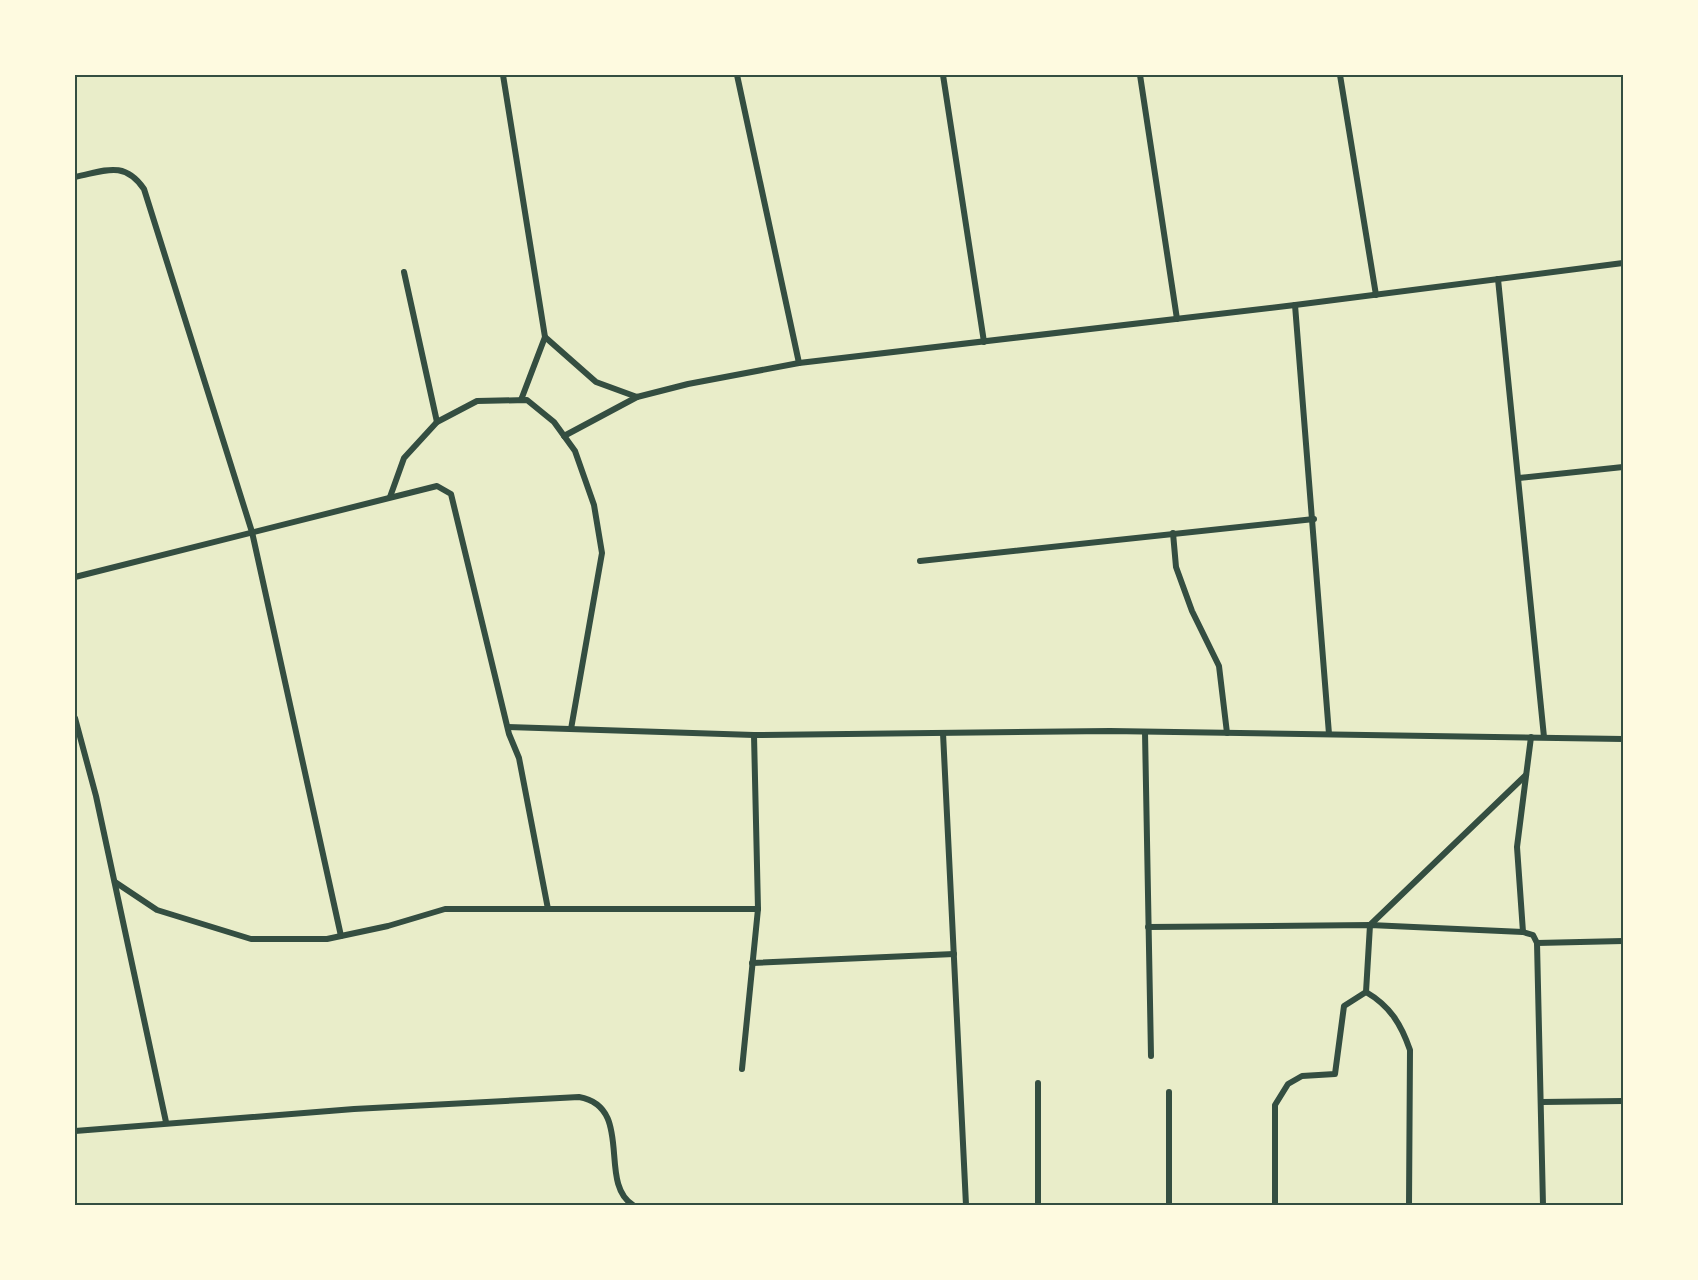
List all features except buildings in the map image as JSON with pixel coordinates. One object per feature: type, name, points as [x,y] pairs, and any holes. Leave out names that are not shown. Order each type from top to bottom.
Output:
[{"type":"street","points":[[503,75],[545,337],[521,400]]},
{"type":"street","points":[[737,75],[799,363]]},
{"type":"street","points":[[943,75],[984,342]]},
{"type":"street","points":[[1140,75],[1177,319]]},
{"type":"street","points":[[1340,75],[1376,295]]},
{"type":"street","points":[[75,177],[118,169],[135,175],[144,189],[252,532],[341,936]]},
{"type":"street","points":[[564,436],[637,396],[799,363],[1295,305],[1623,263]]},
{"type":"street","points":[[404,272],[437,422]]},
{"type":"street","points":[[1498,279],[1544,737]]},
{"type":"street","points":[[1295,305],[1314,519],[1329,734]]},
{"type":"street","points":[[545,337],[596,382],[637,396]]},
{"type":"street","points":[[390,497],[404,458],[437,422],[477,401],[527,400],[554,422],[575,451],[594,505],[602,553],[571,729]]},
{"type":"street","points":[[1519,478],[1623,467]]},
{"type":"street","points":[[75,577],[436,486],[451,494],[508,727],[519,758],[548,909]]},
{"type":"street","points":[[920,561],[1314,519]]},
{"type":"street","points":[[1173,533],[1176,567],[1192,611],[1220,666],[1227,733]]},
{"type":"street","points":[[75,718],[115,882],[166,1122]]},
{"type":"street","points":[[508,727],[754,735],[1145,732],[1623,739]]},
{"type":"street","points":[[1145,732],[1151,1056]]},
{"type":"street","points":[[943,734],[966,1205]]},
{"type":"street","points":[[742,1069],[758,909],[754,735]]},
{"type":"street","points":[[1523,932],[1517,847],[1531,737]]},
{"type":"street","points":[[1366,992],[1370,925],[1526,775]]},
{"type":"street","points":[[115,882],[157,910],[251,939],[327,939],[445,909],[758,909]]},
{"type":"street","points":[[1148,927],[1370,925],[1523,932],[1533,935],[1537,943],[1543,1205]]},
{"type":"street","points":[[1537,943],[1623,941]]},
{"type":"street","points":[[753,963],[954,954]]},
{"type":"street","points":[[1275,1205],[1275,1105],[1288,1084],[1302,1076],[1335,1074],[1344,1006],[1366,992]]},
{"type":"street","points":[[1366,992],[1385,1004],[1403,1030],[1410,1050],[1409,1205]]},
{"type":"street","points":[[1038,1083],[1038,1205]]},
{"type":"street","points":[[1168,1205],[1169,1092]]},
{"type":"street","points":[[75,1131],[166,1122],[354,1109],[579,1097],[592,1100],[602,1107],[611,1128],[620,1191],[633,1205]]},
{"type":"street","points":[[1542,1102],[1623,1101]]}]
